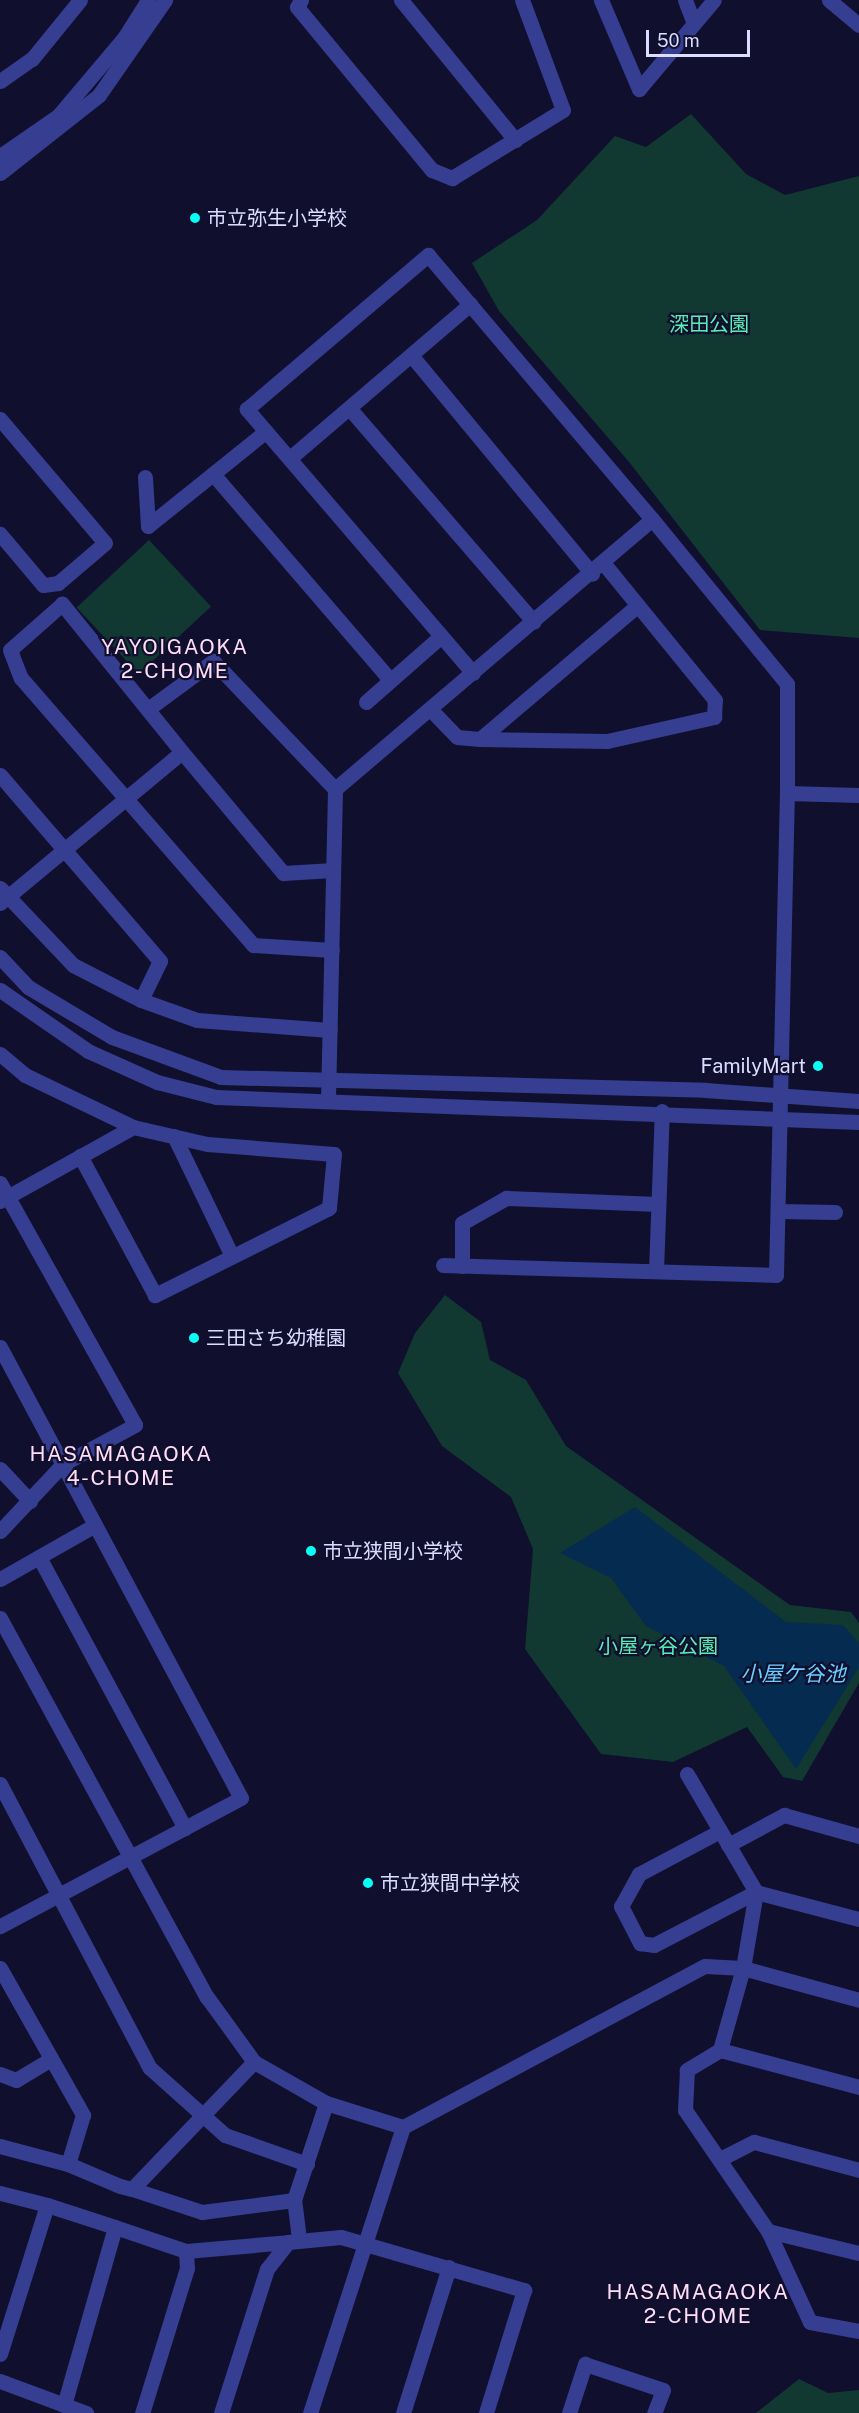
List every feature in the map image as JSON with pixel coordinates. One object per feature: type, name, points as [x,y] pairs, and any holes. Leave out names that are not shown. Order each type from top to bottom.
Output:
[{"type":"street","points":[[0,81],[32,59],[81,0]]},
{"type":"street","points":[[0,156],[58,116],[124,38],[148,0]]},
{"type":"street","points":[[0,173],[99,95],[165,0]]},
{"type":"street","points":[[301,0],[297,7],[432,170],[452,178],[563,110],[522,0]]},
{"type":"street","points":[[401,0],[515,140]]},
{"type":"street","points":[[601,0],[639,89],[693,21],[714,0]]},
{"type":"street","points":[[684,0],[693,21]]},
{"type":"street","points":[[829,0],[859,26]]},
{"type":"street","points":[[443,1265],[776,1275],[780,1116],[783,1094],[787,684],[652,519],[428,255],[247,409],[473,673]]},
{"type":"street","points":[[290,458],[470,304]]},
{"type":"street","points":[[411,355],[592,574]]},
{"type":"street","points":[[350,409],[534,622]]},
{"type":"street","points":[[0,419],[105,543],[58,583],[43,585],[0,534]]},
{"type":"street","points":[[145,477],[148,526],[266,431]]},
{"type":"street","points":[[213,474],[390,680]]},
{"type":"street","points":[[335,789],[604,564],[652,519]]},
{"type":"street","points":[[432,710],[457,737],[480,739],[608,741],[714,717],[715,700],[604,564]]},
{"type":"street","points":[[332,950],[253,945],[21,678],[10,650],[62,604],[283,873],[333,870]]},
{"type":"street","points":[[480,739],[637,606]]},
{"type":"street","points":[[366,702],[441,636]]},
{"type":"street","points":[[148,709],[213,661],[335,789],[330,1030],[334,1078],[332,1099]]},
{"type":"street","points":[[182,752],[3,896],[73,965],[141,1000],[197,1020],[330,1030]]},
{"type":"street","points":[[0,775],[160,962],[141,1000]]},
{"type":"street","points":[[787,793],[859,795]]},
{"type":"street","points":[[0,957],[28,987],[112,1037],[221,1077],[410,1079],[783,1094],[859,1101]]},
{"type":"street","points":[[0,990],[88,1051],[157,1082],[216,1097],[662,1111],[859,1122]]},
{"type":"street","points":[[0,1054],[26,1075],[133,1126],[253,1150],[334,1154],[329,1208],[155,1295],[81,1156]]},
{"type":"street","points":[[656,1271],[662,1111]]},
{"type":"street","points":[[0,1531],[63,1464],[135,1425],[3,1193],[81,1156],[133,1126]]},
{"type":"street","points":[[174,1136],[232,1256]]},
{"type":"street","points":[[462,1266],[462,1223],[506,1198],[658,1204]]},
{"type":"street","points":[[778,1211],[835,1212]]},
{"type":"street","points":[[0,1347],[241,1798],[0,1926]]},
{"type":"street","points":[[0,1469],[30,1501]]},
{"type":"street","points":[[0,1579],[95,1525]]},
{"type":"street","points":[[39,1557],[185,1828]]},
{"type":"street","points":[[0,1618],[207,1997],[254,2062],[326,2103],[403,2127]]},
{"type":"street","points":[[687,1774],[756,1892],[744,1968],[720,2050],[687,2070],[685,2110],[722,2158],[768,2231],[810,2322],[859,2331]]},
{"type":"street","points":[[0,1784],[150,2068],[201,2116],[225,2135],[308,2164]]},
{"type":"street","points":[[728,1845],[784,1815],[859,1836]]},
{"type":"street","points":[[720,1831],[639,1874],[621,1906],[640,1943],[654,1945],[756,1892],[859,1919]]},
{"type":"street","points":[[310,2413],[403,2127],[705,1966],[744,1968],[859,2000]]},
{"type":"street","points":[[0,1968],[83,2115],[68,2164]]},
{"type":"street","points":[[720,2050],[859,2088]]},
{"type":"street","points":[[0,2074],[16,2080],[51,2059]]},
{"type":"street","points":[[132,2189],[254,2062]]},
{"type":"street","points":[[221,2413],[267,2269],[293,2240],[294,2200],[308,2164],[326,2103]]},
{"type":"street","points":[[722,2158],[754,2142],[859,2170]]},
{"type":"street","points":[[0,2146],[68,2164],[132,2189],[202,2212],[294,2200]]},
{"type":"street","points":[[0,2193],[47,2205],[186,2251],[340,2237],[524,2289],[486,2413]]},
{"type":"street","points":[[0,2354],[47,2205]]},
{"type":"street","points":[[64,2405],[115,2227]]},
{"type":"street","points":[[768,2231],[859,2253]]},
{"type":"street","points":[[142,2413],[187,2268],[186,2251]]},
{"type":"street","points":[[403,2413],[449,2267]]},
{"type":"street","points":[[569,2413],[585,2364],[663,2390],[654,2413]]},
{"type":"street","points":[[0,2381],[86,2413]]},
{"type":"green space","name":"深田公園","points":[[691,114],[746,174],[785,195],[859,176],[859,638],[760,630],[629,462],[499,311],[472,263],[537,220],[615,136],[646,147]]},
{"type":"green space","points":[[149,540],[211,607],[139,674],[77,608]]},
{"type":"green space","name":"小屋ヶ谷公園","points":[[445,1295],[481,1322],[490,1360],[526,1380],[566,1446],[790,1605],[851,1612],[859,1623],[859,1683],[802,1781],[783,1777],[747,1727],[673,1762],[601,1754],[525,1649],[533,1549],[511,1497],[442,1446],[398,1373],[415,1333]]},
{"type":"green space","points":[[799,2379],[828,2393],[859,2390],[859,2413],[756,2413]]},
{"type":"water","name":"小屋ケ谷池","points":[[635,1507],[786,1622],[843,1625],[859,1643],[859,1667],[796,1769],[724,1666],[646,1626],[611,1578],[560,1553]]},
{"type":"place","name":"市立弥生小学校","points":[[195,218]]},
{"type":"place","name":"FamilyMart","points":[[818,1066]]},
{"type":"place","name":"三田さち幼稚園","points":[[194,1338]]},
{"type":"place","name":"市立狭間小学校","points":[[311,1551]]},
{"type":"place","name":"市立狭間中学校","points":[[368,1883]]},
{"type":"district","name":"YAYOIGAOKA 2-CHOME","points":[[175,659]]},
{"type":"district","name":"HASAMAGAOKA 4-CHOME","points":[[121,1466]]},
{"type":"district","name":"HASAMAGAOKA 2-CHOME","points":[[698,2304]]}]
